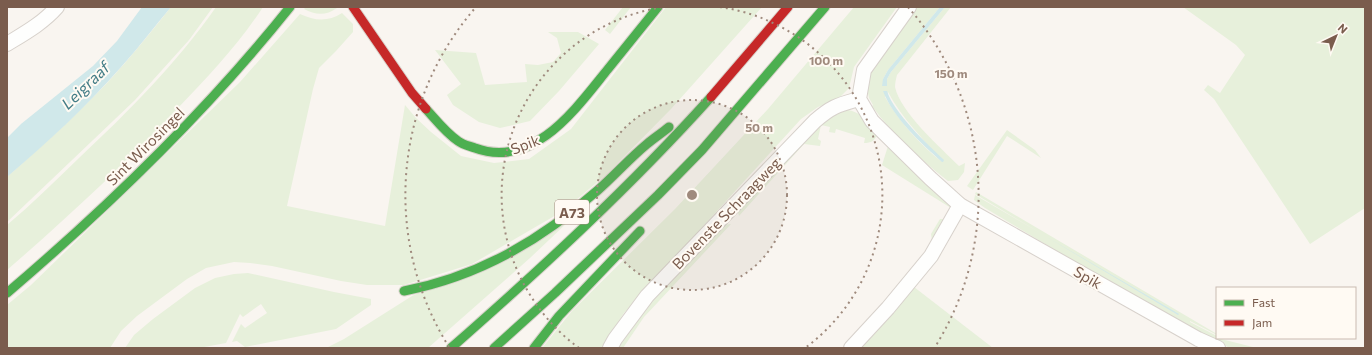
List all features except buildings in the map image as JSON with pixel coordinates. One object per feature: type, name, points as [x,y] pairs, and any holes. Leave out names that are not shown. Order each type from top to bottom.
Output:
[{"type":"main road","name":"Sint Wirosingel","points":[[7,293],[98,213],[152,160],[242,65],[290,7]]},
{"type":"main road","name":"Spik","points":[[353,7],[412,93],[438,124],[459,142],[486,152],[509,152],[535,143],[558,127],[579,105],[658,7]]},
{"type":"main road","name":"A73","points":[[451,348],[535,274],[637,176],[716,92],[788,7]]},
{"type":"main road","points":[[494,348],[555,293],[658,195],[702,150],[825,7]]},
{"type":"main road","name":"A73","points":[[404,291],[428,286],[470,272],[518,248],[536,237],[571,213],[648,143],[716,92]]},
{"type":"main road","points":[[687,179],[702,150]]},
{"type":"main road","points":[[534,348],[559,316],[646,225]]},
{"type":"street","points":[[7,44],[51,14],[57,7]]},
{"type":"street","points":[[859,99],[864,70],[909,7]]},
{"type":"street","name":"Spik","points":[[859,99],[872,121],[960,205],[1198,340],[1218,348]]},
{"type":"street","name":"Bovenste Schraagweg","points":[[610,348],[647,296],[815,121],[838,104],[859,99]]},
{"type":"street","points":[[851,348],[888,308],[931,256],[960,205]]},
{"type":"green space","points":[[171,7],[213,7],[189,40],[135,100],[7,222],[7,177],[59,131],[96,95],[124,64]]},
{"type":"green space","points":[[216,7],[263,7],[222,60],[157,130],[94,192],[7,270],[7,225],[134,105],[185,48]]},
{"type":"green space","points":[[306,7],[337,8],[333,11],[320,14],[304,9]]},
{"type":"green space","points":[[623,7],[631,7],[610,34],[605,30]]},
{"type":"green space","points":[[666,7],[762,7],[671,109],[607,174],[563,211],[472,264],[404,285],[367,285],[272,266],[234,262],[206,268],[187,279],[137,316],[121,331],[110,348],[7,348],[7,305],[31,285],[240,82],[300,14],[321,20],[332,18],[342,13],[353,24],[353,32],[319,68],[287,206],[385,226],[405,105],[431,132],[461,156],[494,163],[529,159],[571,129]]},
{"type":"green space","points":[[854,7],[897,7],[854,67],[849,88],[838,99],[818,107],[801,119],[624,313],[601,348],[542,348],[572,311],[675,209],[768,109]]},
{"type":"green space","points":[[917,7],[940,7],[888,70],[883,79],[887,86],[887,79],[891,72],[945,7],[951,7],[897,75],[895,87],[898,97],[913,118],[932,140],[959,166],[965,163],[964,172],[958,180],[948,181],[938,173],[907,146],[880,117],[872,106],[873,105],[869,98],[867,89],[870,73]],"holes":[[[888,92],[906,120],[942,162],[903,124],[885,97]]]},
{"type":"green space","points":[[1183,7],[1365,7],[1365,208],[1310,244],[1214,99],[1204,90],[1208,85],[1220,93],[1245,55],[1236,45]]},
{"type":"green space","points":[[548,32],[578,32],[599,44],[559,91],[530,121],[500,128],[479,122],[453,105],[447,95],[461,84],[435,50],[476,53],[485,85],[527,82],[525,64],[538,65],[553,62],[561,53],[557,38]]},
{"type":"green space","points":[[839,111],[852,111],[864,118],[877,134],[874,140],[864,143],[865,138],[836,129],[835,133],[829,132],[830,127],[821,125],[818,139],[821,141],[820,146],[804,144],[739,216],[737,209],[803,138]]},
{"type":"green space","points":[[1007,130],[1035,150],[1041,158],[1007,136],[973,190],[967,186]]},
{"type":"green space","points":[[888,146],[893,148],[954,203],[954,209],[943,229],[944,230],[930,252],[925,253],[932,241],[931,234],[940,219],[946,219],[951,208],[882,165]]},
{"type":"green space","points":[[976,192],[1216,333],[1190,321],[1216,335],[1216,339],[1257,348],[1230,348],[1157,311],[985,208],[974,200],[975,195],[1042,234],[975,194]]},
{"type":"green space","points":[[569,221],[530,258],[428,348],[326,348],[344,339],[412,296]]},
{"type":"green space","points":[[731,224],[644,317],[623,348],[616,348],[652,301],[722,225]]},
{"type":"green space","points":[[248,273],[371,299],[371,305],[336,329],[245,347],[237,341],[232,342],[241,324],[245,328],[267,313],[261,304],[243,317],[240,314],[226,343],[199,348],[125,348],[134,335],[195,288],[215,278]]},
{"type":"green space","points":[[914,287],[993,348],[855,348]]},
{"type":"water","name":"Leigraaf","points":[[142,7],[171,7],[109,81],[52,137],[7,177],[7,138],[21,124],[93,66],[117,41]]},
{"type":"water","points":[[940,7],[945,7],[891,72],[887,79],[887,86],[882,86],[883,79],[888,70]]},
{"type":"water","points":[[883,91],[887,91],[896,109],[920,137],[944,160],[943,162],[908,130],[894,111]]},
{"type":"water","points":[[1045,236],[1179,314],[1178,315]]},
{"type":"traffic: fast","points":[[7,293],[45,260],[155,157],[225,84],[290,7]]},
{"type":"traffic: fast","points":[[426,109],[441,126],[462,144],[496,152],[516,150],[535,143],[552,131],[568,116],[658,7]]},
{"type":"traffic: fast","points":[[494,348],[555,293],[658,195],[702,150],[825,7]]},
{"type":"traffic: fast","points":[[451,348],[519,288],[585,226],[649,163],[711,97]]},
{"type":"traffic: fast","points":[[404,291],[458,276],[484,266],[532,240],[576,208],[641,149],[669,127]]},
{"type":"traffic: fast","points":[[534,348],[559,316],[640,231]]},
{"type":"traffic: jam","points":[[353,7],[412,93],[426,109]]},
{"type":"traffic: jam","points":[[711,97],[788,7]]}]
